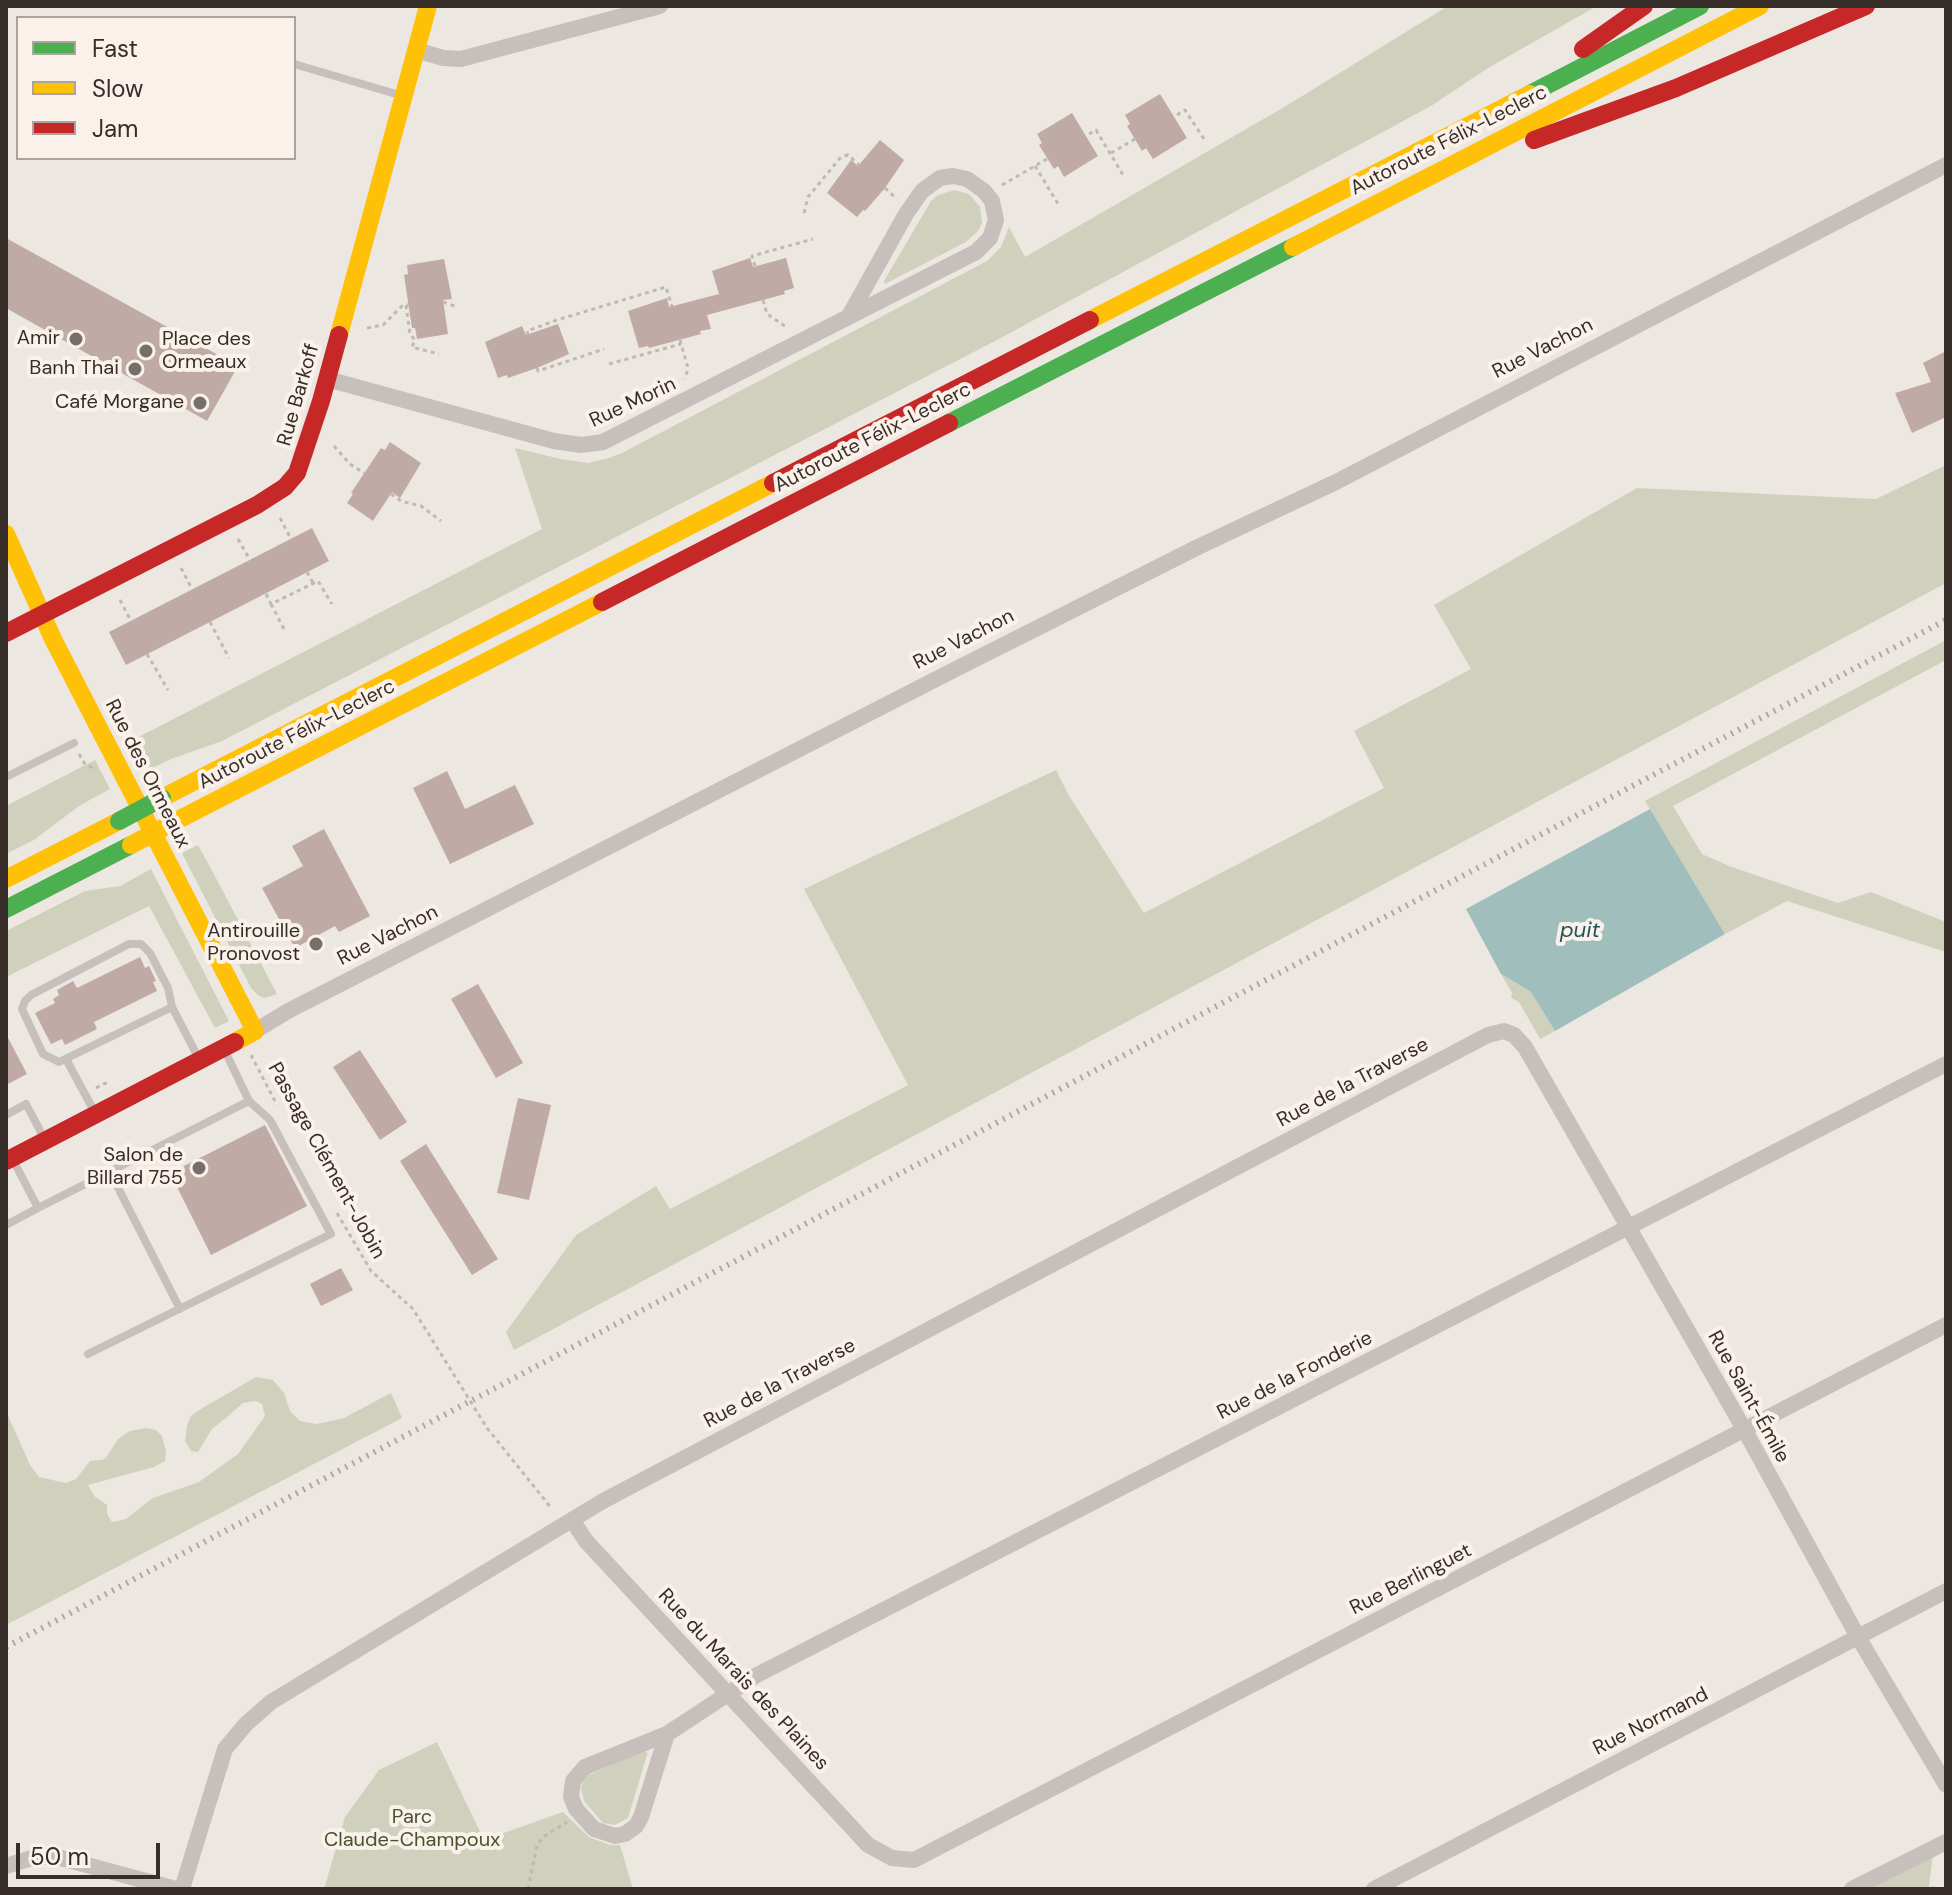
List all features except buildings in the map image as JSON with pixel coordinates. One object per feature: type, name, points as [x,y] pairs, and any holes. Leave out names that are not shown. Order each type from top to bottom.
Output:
[{"type":"main road","name":"Rue Barkoff","points":[[6,633],[257,505],[285,487],[301,467],[428,6]]},
{"type":"main road","points":[[1483,118],[1644,6]]},
{"type":"main road","name":"Autoroute Félix-Leclerc","points":[[6,879],[1700,6]]},
{"type":"main road","name":"Autoroute Félix-Leclerc","points":[[6,909],[1760,6]]},
{"type":"main road","points":[[1416,184],[1676,88],[1866,6]]},
{"type":"main road","name":"Rue des Ormeaux","points":[[9,544],[53,639],[255,1031]]},
{"type":"main road","name":"Rue Vachon","points":[[9,1159],[255,1031]]},
{"type":"street","points":[[416,50],[443,58],[461,59],[660,6]]},
{"type":"street","name":"Rue Vachon","points":[[255,1031],[921,686],[1198,547],[1336,482],[1946,165]]},
{"type":"street","name":"Rue Morin","points":[[327,379],[554,441],[589,445],[610,439],[982,248],[990,238],[996,220],[994,207],[984,191],[967,179],[953,176],[940,178],[922,191],[849,316]]},
{"type":"street","name":"Rue Saint-Émile","points":[[1510,1032],[1525,1047],[1744,1429],[1858,1637],[1946,1785]]},
{"type":"street","name":"Rue de la Traverse","points":[[179,1889],[225,1749],[246,1724],[283,1694],[631,1486],[1488,1035],[1510,1032]]},
{"type":"street","name":"Rue de la Fonderie","points":[[580,1813],[574,1806],[571,1792],[573,1781],[581,1770],[667,1734],[755,1676],[1946,1064]]},
{"type":"street","name":"Rue Berlinguet","points":[[892,1858],[919,1858],[1946,1325]]},
{"type":"street","name":"Rue du Marais des Plaines","points":[[572,1520],[586,1541],[868,1845],[892,1858]]},
{"type":"street","name":"Rue Normand","points":[[1374,1889],[1946,1591]]},
{"type":"street","points":[[580,1813],[602,1834],[615,1836],[633,1829],[641,1817],[667,1734]]},
{"type":"street","points":[[1852,1889],[1946,1842]]},
{"type":"street","points":[[6,1866],[35,1857],[68,1859],[179,1889]]},
{"type":"lane","points":[[296,65],[403,97]]},
{"type":"lane","points":[[6,777],[74,743]]},
{"type":"lane","points":[[172,1007],[59,1062],[43,1054],[23,1013],[25,1001],[31,995],[129,944],[137,943],[147,949],[168,988],[172,1007],[200,1061]]},
{"type":"lane","points":[[88,1354],[331,1234],[270,1120],[249,1101],[223,1048]]},
{"type":"lane","points":[[66,1059],[96,1115]]},
{"type":"lane","points":[[6,1225],[249,1101]]},
{"type":"lane","points":[[6,1115],[26,1104],[45,1141]]},
{"type":"lane","points":[[9,1159],[38,1208]]},
{"type":"lane","points":[[110,1172],[180,1309]]},
{"type":"path","points":[[1177,115],[1185,110],[1204,139]]},
{"type":"path","points":[[1089,134],[1096,130],[1123,175]]},
{"type":"path","points":[[1111,153],[1135,139]]},
{"type":"path","points":[[804,213],[808,197],[841,157],[848,155],[859,165]]},
{"type":"path","points":[[999,187],[1047,159]]},
{"type":"path","points":[[1035,166],[1060,207]]},
{"type":"path","points":[[885,188],[899,200]]},
{"type":"path","points":[[755,266],[752,256],[813,239]]},
{"type":"path","points":[[528,335],[527,331],[557,320],[666,287],[672,307]]},
{"type":"path","points":[[763,300],[767,314],[790,329]]},
{"type":"path","points":[[443,302],[457,307]]},
{"type":"path","points":[[367,328],[383,325],[407,305],[410,334],[415,340],[412,347],[439,354]]},
{"type":"path","points":[[609,364],[680,342],[688,368],[685,383]]},
{"type":"path","points":[[537,368],[538,371],[604,349]]},
{"type":"path","points":[[334,446],[350,464],[364,473]]},
{"type":"path","points":[[391,494],[401,501],[421,506],[441,521]]},
{"type":"path","points":[[280,518],[291,539]]},
{"type":"path","points":[[238,539],[250,560]]},
{"type":"path","points":[[181,568],[192,589]]},
{"type":"path","points":[[307,572],[313,583]]},
{"type":"path","points":[[271,604],[318,581],[332,604]]},
{"type":"path","points":[[266,594],[284,629]]},
{"type":"path","points":[[120,600],[131,621]]},
{"type":"path","points":[[210,622],[229,658]]},
{"type":"path","points":[[147,654],[168,690]]},
{"type":"path","name":"Passage Clément-Jobin","points":[[250,1053],[281,1114]]},
{"type":"path","name":"Passage Clément-Jobin","points":[[337,1212],[374,1274],[413,1309],[487,1428],[552,1509]]},
{"type":"path","points":[[528,1889],[537,1845],[543,1837],[580,1813]]},
{"type":"green space","points":[[1448,6],[1597,6],[1488,68],[1431,106],[995,341],[222,741],[142,773],[127,743],[542,529],[515,448],[588,463],[622,453],[987,261],[1001,247],[1009,227],[1025,257],[1286,106]]},
{"type":"green space","points":[[954,190],[969,194],[980,207],[982,223],[978,231],[966,242],[885,284],[931,201]]},
{"type":"green space","points":[[1946,465],[1946,583],[514,1350],[506,1332],[576,1235],[656,1186],[670,1209],[908,1085],[804,889],[1056,770],[1144,913],[1384,788],[1354,731],[1471,669],[1434,605],[1637,488],[1876,499]]},
{"type":"green space","points":[[1946,640],[1946,660],[1673,806],[1702,854],[1838,903],[1871,892],[1946,922],[1946,952],[1787,901],[1725,934],[1645,801]]},
{"type":"green space","points":[[95,760],[110,789],[79,806],[34,840],[6,854],[6,806]]},
{"type":"green space","points":[[198,845],[277,994],[265,998],[251,988],[182,853]]},
{"type":"green space","points":[[151,869],[229,1021],[215,1028],[149,906],[6,977],[6,931],[85,891],[120,886]]},
{"type":"green space","points":[[1501,974],[1531,992],[1555,1031],[1540,1039],[1519,1002],[1511,998],[1512,993]]},
{"type":"green space","points":[[256,1377],[273,1380],[284,1393],[290,1411],[300,1421],[317,1424],[344,1418],[391,1393],[402,1418],[6,1625],[6,1411],[30,1465],[39,1477],[66,1483],[76,1479],[90,1461],[103,1460],[118,1439],[130,1431],[146,1428],[156,1430],[162,1436],[165,1461],[154,1467],[88,1485],[94,1496],[107,1505],[107,1514],[112,1522],[126,1519],[153,1498],[199,1482],[238,1454],[265,1416],[262,1404],[256,1401],[243,1403],[212,1429],[198,1452],[191,1451],[185,1441],[187,1425],[191,1416],[199,1410]]},
{"type":"green space","name":"Parc Claude-Champoux","points":[[437,1742],[484,1840],[563,1812],[589,1837],[610,1845],[620,1845],[633,1889],[324,1889],[345,1817],[379,1770]]},
{"type":"green space","points":[[643,1751],[648,1753],[628,1818],[615,1825],[603,1823],[584,1801],[583,1782],[589,1775]]},
{"type":"green space","points":[[1933,1854],[1929,1887],[1934,1886],[1935,1889],[1860,1889]]},
{"type":"water","name":"puit","points":[[1650,809],[1725,934],[1555,1031],[1531,992],[1501,974],[1466,909]]},
{"type":"railway","points":[[6,1647],[1946,620]]},
{"type":"traffic: fast","points":[[1530,94],[1700,6]]},
{"type":"traffic: fast","points":[[949,423],[1293,247]]},
{"type":"traffic: fast","points":[[119,821],[162,798]]},
{"type":"traffic: fast","points":[[6,909],[131,845]]},
{"type":"traffic: slow","points":[[339,335],[428,6]]},
{"type":"traffic: slow","points":[[1293,247],[1760,6]]},
{"type":"traffic: slow","points":[[1090,320],[1530,94]]},
{"type":"traffic: slow","points":[[162,798],[773,483]]},
{"type":"traffic: slow","points":[[6,534],[53,639],[255,1031],[235,1042]]},
{"type":"traffic: slow","points":[[174,822],[602,602]]},
{"type":"traffic: slow","points":[[6,879],[119,821]]},
{"type":"traffic: slow","points":[[131,845],[174,822]]},
{"type":"traffic: jam","points":[[1583,49],[1644,6]]},
{"type":"traffic: jam","points":[[1534,140],[1676,88],[1866,6]]},
{"type":"traffic: jam","points":[[773,483],[1090,320]]},
{"type":"traffic: jam","points":[[6,633],[257,505],[285,487],[297,473],[339,335]]},
{"type":"traffic: jam","points":[[602,602],[949,423]]},
{"type":"traffic: jam","points":[[6,1161],[235,1042]]},
{"type":"place","name":"Amir","points":[[76,339]]},
{"type":"place","name":"Place des Ormeaux","points":[[146,351]]},
{"type":"place","name":"Banh Thai","points":[[135,369]]},
{"type":"place","name":"Café Morgane","points":[[200,403]]},
{"type":"place","name":"Antirouille Pronovost","points":[[316,944]]},
{"type":"place","name":"Salon de Billard 755","points":[[199,1168]]}]
